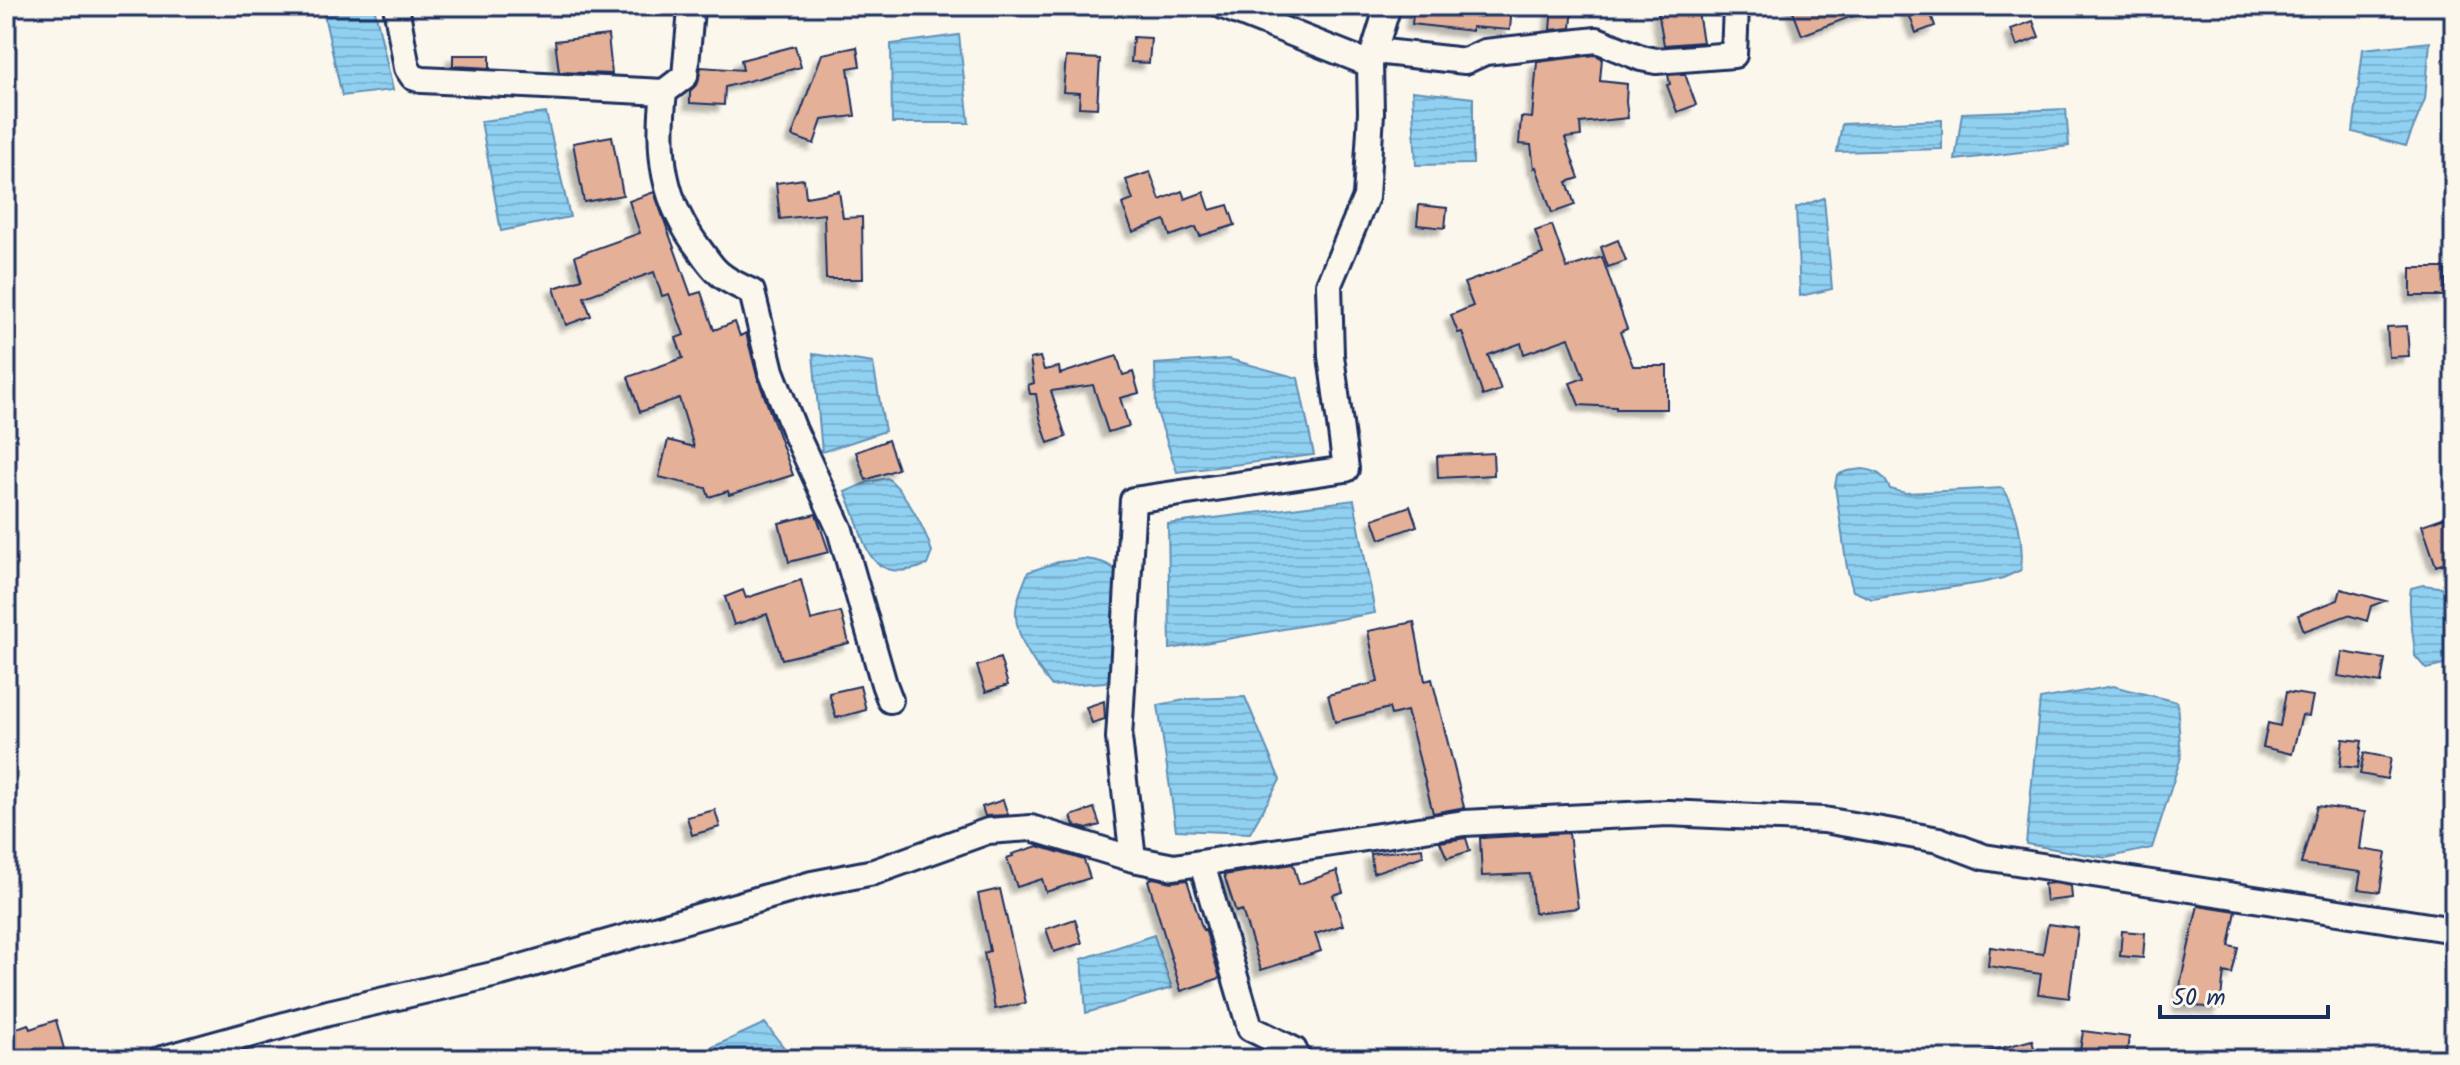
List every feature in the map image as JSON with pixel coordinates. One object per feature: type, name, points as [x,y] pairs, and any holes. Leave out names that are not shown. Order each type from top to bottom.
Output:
[{"type":"street","points":[[396,6],[407,68],[413,77],[422,80],[664,92],[685,76],[691,10],[694,6]]},
{"type":"street","points":[[1223,6],[1373,58],[1465,61],[1485,52],[1597,40],[1656,61],[1734,55],[1736,6]]},
{"type":"street","points":[[1133,859],[1119,738],[1133,500],[1346,469],[1331,356],[1329,284],[1366,197],[1373,58],[1388,6]]},
{"type":"street","points":[[664,92],[660,122],[663,171],[670,196],[691,238],[719,273],[752,292],[771,371],[840,530],[890,700]]},
{"type":"street","points":[[162,1059],[328,1013],[501,973],[812,884],[874,872],[988,831],[1031,828],[1133,859],[1174,867],[1464,823],[1668,813],[1824,820],[1939,840],[1984,857],[2454,930]]},
{"type":"street","points":[[1202,864],[1250,1028],[1294,1050],[1298,1059]]},
{"type":"water","points":[[322,6],[374,6],[393,90],[342,96]]},
{"type":"water","points":[[959,35],[969,123],[892,123],[891,44]]},
{"type":"water","points":[[2430,42],[2425,99],[2406,146],[2353,132],[2363,49]]},
{"type":"water","points":[[1412,91],[1473,98],[1473,164],[1416,165]]},
{"type":"water","points":[[2066,109],[2069,146],[1955,160],[1962,113]]},
{"type":"water","points":[[546,113],[570,217],[501,231],[481,121]]},
{"type":"water","points":[[1942,120],[1942,149],[1837,152],[1842,124]]},
{"type":"water","points":[[1824,198],[1832,289],[1800,296],[1796,208]]},
{"type":"water","points":[[813,354],[873,363],[885,431],[822,452]]},
{"type":"water","points":[[1229,359],[1298,378],[1314,455],[1177,472],[1156,409],[1155,364]]},
{"type":"water","points":[[1862,469],[1882,477],[1890,489],[1905,493],[2003,488],[2019,527],[2021,570],[1981,583],[1872,599],[1853,591],[1835,486],[1837,475]]},
{"type":"water","points":[[887,478],[914,511],[925,533],[932,552],[927,565],[905,571],[889,570],[878,564],[863,540],[845,492]]},
{"type":"water","points":[[1354,500],[1375,613],[1170,649],[1168,524]]},
{"type":"water","points":[[1083,559],[1106,564],[1118,573],[1121,669],[1105,682],[1052,686],[1022,640],[1016,620],[1018,600],[1028,572],[1058,562]]},
{"type":"water","points":[[2423,585],[2454,589],[2454,663],[2426,669],[2415,656],[2410,605],[2411,588]]},
{"type":"water","points":[[2113,686],[2177,702],[2181,757],[2152,848],[2106,858],[2026,844],[2040,699]]},
{"type":"water","points":[[1245,697],[1280,780],[1250,833],[1176,830],[1158,705],[1190,699]]},
{"type":"water","points":[[1154,935],[1172,988],[1086,1013],[1082,959]]},
{"type":"water","points":[[765,1023],[785,1049],[786,1059],[709,1059],[706,1050]]},
{"type":"building","points":[[1414,6],[1512,6],[1510,30],[1472,27],[1472,31],[1412,24]]},
{"type":"building","points":[[1552,6],[1573,7],[1571,28],[1550,30]]},
{"type":"building","points":[[1697,6],[1703,42],[1664,45],[1658,11]]},
{"type":"building","points":[[1791,6],[1874,6],[1874,8],[1802,35]]},
{"type":"building","points":[[1906,6],[1928,6],[1935,26],[1916,33]]},
{"type":"building","points":[[2033,21],[2039,37],[2017,46],[2011,29]]},
{"type":"building","points":[[608,35],[612,74],[559,72],[555,41]]},
{"type":"building","points":[[1133,37],[1151,38],[1149,63],[1131,62]]},
{"type":"building","points":[[795,46],[801,67],[725,87],[724,105],[690,103],[690,91],[698,83],[701,67],[743,70],[741,60]]},
{"type":"building","points":[[857,47],[860,66],[848,68],[855,116],[822,120],[814,144],[792,136],[822,54]]},
{"type":"building","points":[[453,55],[490,55],[490,68],[453,66]]},
{"type":"building","points":[[1595,55],[1602,58],[1600,81],[1627,84],[1628,118],[1580,123],[1581,136],[1565,138],[1579,178],[1567,182],[1575,205],[1552,213],[1534,168],[1531,145],[1519,144],[1521,117],[1532,118],[1537,62]]},
{"type":"building","points":[[1066,57],[1100,59],[1097,108],[1079,107],[1080,93],[1063,92]]},
{"type":"building","points":[[1685,74],[1696,105],[1677,112],[1667,85],[1670,84],[1668,75]]},
{"type":"building","points":[[612,136],[623,195],[584,202],[573,143]]},
{"type":"building","points":[[1150,172],[1160,200],[1182,191],[1185,199],[1204,192],[1210,210],[1228,205],[1235,225],[1200,236],[1196,227],[1170,236],[1165,220],[1133,232],[1122,204],[1133,200],[1126,180]]},
{"type":"building","points":[[804,179],[806,197],[839,191],[843,218],[862,217],[863,279],[826,279],[824,214],[780,219],[776,183]]},
{"type":"building","points":[[654,192],[691,295],[701,292],[714,330],[735,322],[740,336],[746,333],[757,376],[793,475],[729,495],[728,491],[709,497],[706,488],[659,477],[668,440],[694,447],[679,398],[640,412],[628,377],[683,358],[676,338],[684,335],[669,294],[662,296],[654,272],[584,297],[591,316],[566,325],[554,288],[582,279],[575,256],[640,233],[629,201]]},
{"type":"building","points":[[1419,205],[1447,208],[1445,228],[1417,225]]},
{"type":"building","points":[[1552,225],[1567,268],[1602,257],[1627,329],[1620,332],[1633,366],[1667,366],[1667,409],[1579,405],[1570,383],[1584,378],[1569,338],[1524,354],[1521,343],[1488,355],[1501,390],[1483,396],[1462,332],[1458,333],[1451,315],[1473,306],[1464,283],[1543,254],[1535,231]]},
{"type":"building","points":[[1618,240],[1626,261],[1608,267],[1601,247]]},
{"type":"building","points":[[2411,268],[2445,268],[2445,296],[2411,296]]},
{"type":"building","points":[[2407,326],[2409,356],[2389,357],[2387,327]]},
{"type":"building","points":[[1117,356],[1123,375],[1133,372],[1139,393],[1120,398],[1129,426],[1108,432],[1093,385],[1051,391],[1066,437],[1048,443],[1036,394],[1030,394],[1028,385],[1034,383],[1030,359],[1040,357],[1044,370],[1059,367],[1060,374]]},
{"type":"building","points":[[888,440],[898,469],[866,480],[856,452]]},
{"type":"building","points":[[1493,453],[1494,475],[1438,478],[1437,456]]},
{"type":"building","points":[[1410,506],[1417,526],[1380,539],[1373,519]]},
{"type":"building","points":[[816,514],[829,552],[789,562],[779,523]]},
{"type":"building","points":[[2454,514],[2454,560],[2436,566],[2422,525]]},
{"type":"building","points":[[801,580],[811,620],[841,612],[849,643],[782,659],[767,614],[734,625],[725,597],[743,590],[746,598]]},
{"type":"building","points":[[2341,589],[2385,601],[2371,606],[2367,621],[2348,615],[2304,631],[2298,615],[2338,600]]},
{"type":"building","points":[[1414,622],[1425,681],[1432,679],[1464,807],[1433,813],[1407,711],[1391,715],[1389,708],[1335,722],[1328,695],[1378,682],[1368,631]]},
{"type":"building","points":[[2342,652],[2385,659],[2381,683],[2338,676]]},
{"type":"building","points":[[1000,658],[1008,685],[986,692],[977,666]]},
{"type":"building","points":[[860,686],[866,710],[836,718],[829,693]]},
{"type":"building","points":[[2286,692],[2313,696],[2309,716],[2302,715],[2292,754],[2263,747],[2268,723],[2280,726]]},
{"type":"building","points":[[1104,701],[1105,719],[1092,723],[1086,707]]},
{"type":"building","points":[[2343,739],[2362,741],[2358,768],[2340,766]]},
{"type":"building","points":[[2364,753],[2391,758],[2387,779],[2360,774]]},
{"type":"building","points":[[1003,800],[1008,815],[985,816],[982,807]]},
{"type":"building","points":[[2317,806],[2365,812],[2360,849],[2386,853],[2380,892],[2358,889],[2361,872],[2301,864]]},
{"type":"building","points":[[1094,808],[1100,825],[1087,829],[1074,825],[1071,816]]},
{"type":"building","points":[[715,810],[720,827],[692,835],[687,817]]},
{"type":"building","points":[[1569,833],[1578,908],[1534,913],[1530,874],[1482,876],[1480,838]]},
{"type":"building","points":[[1466,838],[1470,851],[1447,858],[1440,842]]},
{"type":"building","points":[[1038,846],[1084,860],[1090,878],[1046,892],[1042,879],[1017,887],[1007,858]]},
{"type":"building","points":[[1422,848],[1423,856],[1373,873],[1371,854]]},
{"type":"building","points":[[1293,864],[1299,884],[1337,871],[1343,892],[1333,895],[1343,925],[1315,934],[1321,951],[1261,970],[1242,910],[1236,912],[1224,875]]},
{"type":"building","points":[[1153,878],[1172,882],[1187,880],[1220,978],[1181,991],[1148,880]]},
{"type":"building","points":[[2044,884],[2071,886],[2072,898],[2046,901]]},
{"type":"building","points":[[1000,889],[1026,1003],[995,1009],[984,953],[990,951],[978,894]]},
{"type":"building","points":[[2198,905],[2236,911],[2229,946],[2238,948],[2232,974],[2224,972],[2220,1008],[2179,1005],[2181,980]]},
{"type":"building","points":[[1075,919],[1082,943],[1054,952],[1046,929]]},
{"type":"building","points":[[2048,924],[2078,928],[2069,998],[2038,994],[2041,974],[1988,966],[1990,947],[2043,954]]},
{"type":"building","points":[[2122,931],[2145,933],[2143,958],[2120,956]]},
{"type":"building","points":[[56,1020],[64,1049],[36,1059],[6,1059],[6,1038],[11,1036],[9,1031],[28,1024],[30,1029]]},
{"type":"building","points":[[2083,1031],[2129,1037],[2126,1059],[2079,1058]]},
{"type":"building","points":[[2032,1040],[2036,1056],[2026,1059],[1983,1059],[1983,1053]]}]
